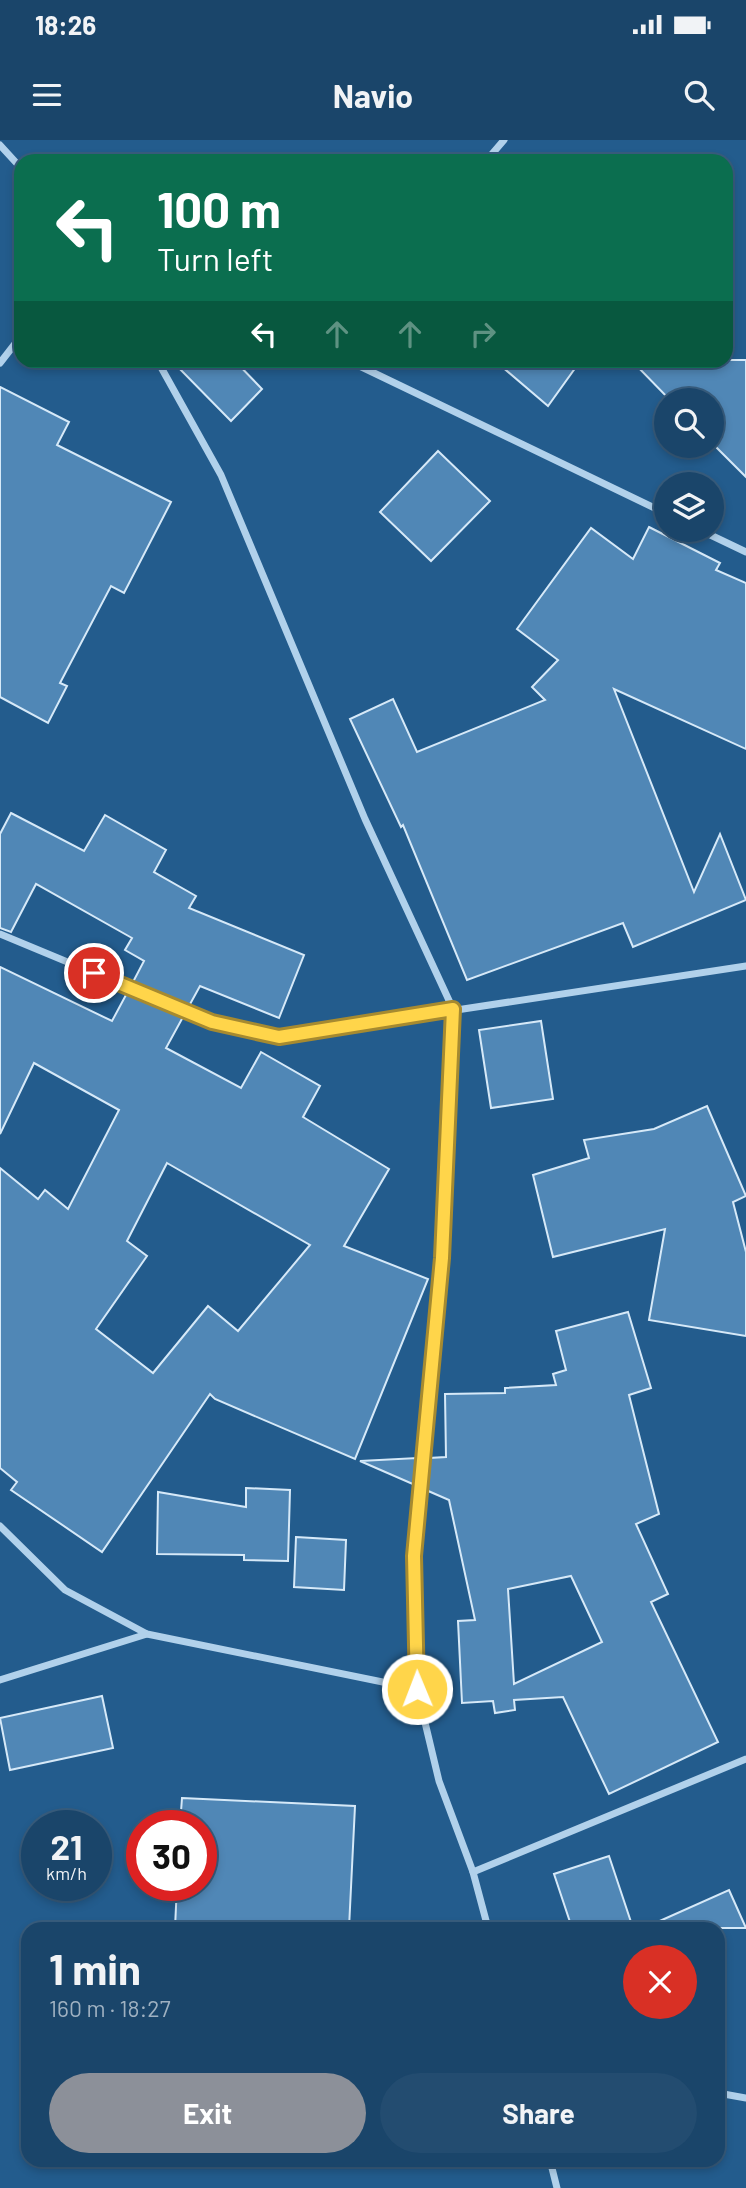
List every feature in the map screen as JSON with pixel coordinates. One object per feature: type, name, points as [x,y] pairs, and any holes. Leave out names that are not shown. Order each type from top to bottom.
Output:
[{"type":"street","points":[[492,154],[504,140]]},
{"type":"street","points":[[0,145],[14,160]]},
{"type":"street","points":[[0,363],[14,344]]},
{"type":"street","points":[[161,368],[221,475],[365,819],[453,1009],[442,1258],[414,1556],[417,1689],[439,1781],[473,1872],[486,1922]]},
{"type":"street","points":[[364,368],[654,508]]},
{"type":"street","points":[[724,541],[746,552]]},
{"type":"street","points":[[0,934],[212,1022],[279,1037],[746,966]]},
{"type":"street","points":[[0,1526],[65,1590],[147,1634],[417,1689]]},
{"type":"street","points":[[0,1680],[147,1634]]},
{"type":"street","points":[[473,1872],[746,1759]]},
{"type":"street","points":[[725,2094],[746,2098]]},
{"type":"street","points":[[552,2167],[557,2188]]},
{"type":"building","points":[[733,360],[746,360],[746,477],[724,455],[724,388],[658,388],[639,368],[733,368]]},
{"type":"building","points":[[179,368],[242,368],[262,389],[231,421]]},
{"type":"building","points":[[503,368],[575,368],[548,406]]},
{"type":"building","points":[[0,387],[69,422],[57,445],[171,502],[124,593],[111,586],[60,683],[67,686],[48,723],[0,697]]},
{"type":"building","points":[[438,451],[490,501],[431,561],[380,512]]},
{"type":"building","points":[[649,527],[654,530],[654,542],[679,542],[720,563],[716,570],[746,583],[746,749],[614,689],[694,892],[720,834],[746,900],[633,947],[623,923],[467,980],[403,825],[401,827],[350,719],[393,699],[417,752],[545,700],[532,687],[558,660],[517,629],[591,528],[633,559]]},
{"type":"building","points":[[11,813],[84,851],[105,815],[166,850],[154,872],[196,896],[189,908],[304,955],[279,1018],[200,986],[189,1006],[133,982],[144,961],[125,950],[132,938],[36,884],[11,932],[0,928],[0,834]]},
{"type":"building","points":[[0,967],[112,1021],[127,993],[183,1017],[166,1048],[241,1088],[261,1052],[320,1086],[303,1117],[389,1169],[344,1246],[428,1279],[355,1459],[215,1399],[210,1394],[102,1552],[11,1490],[17,1482],[0,1468],[0,1168],[38,1199],[45,1190],[68,1209],[119,1110],[34,1063],[0,1134]],"holes":[[[167,1163],[310,1245],[238,1331],[208,1306],[153,1373],[96,1329],[147,1256],[127,1241]]]},
{"type":"building","points":[[541,1021],[553,1099],[491,1108],[479,1030]]},
{"type":"building","points":[[707,1106],[746,1196],[733,1202],[746,1252],[746,1336],[649,1320],[665,1229],[553,1257],[533,1175],[589,1158],[584,1140],[654,1129]]},
{"type":"building","points":[[628,1312],[651,1388],[629,1395],[659,1514],[636,1524],[668,1594],[651,1602],[718,1742],[609,1794],[563,1697],[514,1700],[515,1710],[495,1713],[493,1701],[462,1703],[458,1621],[475,1620],[449,1500],[426,1490],[429,1458],[446,1457],[445,1394],[505,1393],[505,1388],[556,1385],[553,1374],[566,1370],[556,1331]],"holes":[[[571,1576],[602,1642],[514,1684],[508,1589]]]},
{"type":"building","points":[[417,1458],[415,1485],[360,1461]]},
{"type":"building","points":[[246,1488],[290,1490],[288,1561],[244,1560],[244,1555],[157,1554],[158,1492],[246,1507]]},
{"type":"building","points":[[296,1537],[346,1540],[344,1590],[294,1587]]},
{"type":"building","points":[[102,1696],[113,1748],[10,1770],[0,1718]]},
{"type":"building","points":[[182,1798],[355,1806],[349,1922],[175,1922],[176,1901],[217,1901],[217,1810],[181,1810]]},
{"type":"building","points":[[609,1856],[631,1922],[570,1922],[554,1874]]},
{"type":"building","points":[[729,1890],[746,1928],[725,1928],[725,1922],[657,1922]]},
{"type":"route","points":[[94,973],[212,1022],[279,1037],[453,1009],[442,1258],[414,1556],[417,1689]]}]
